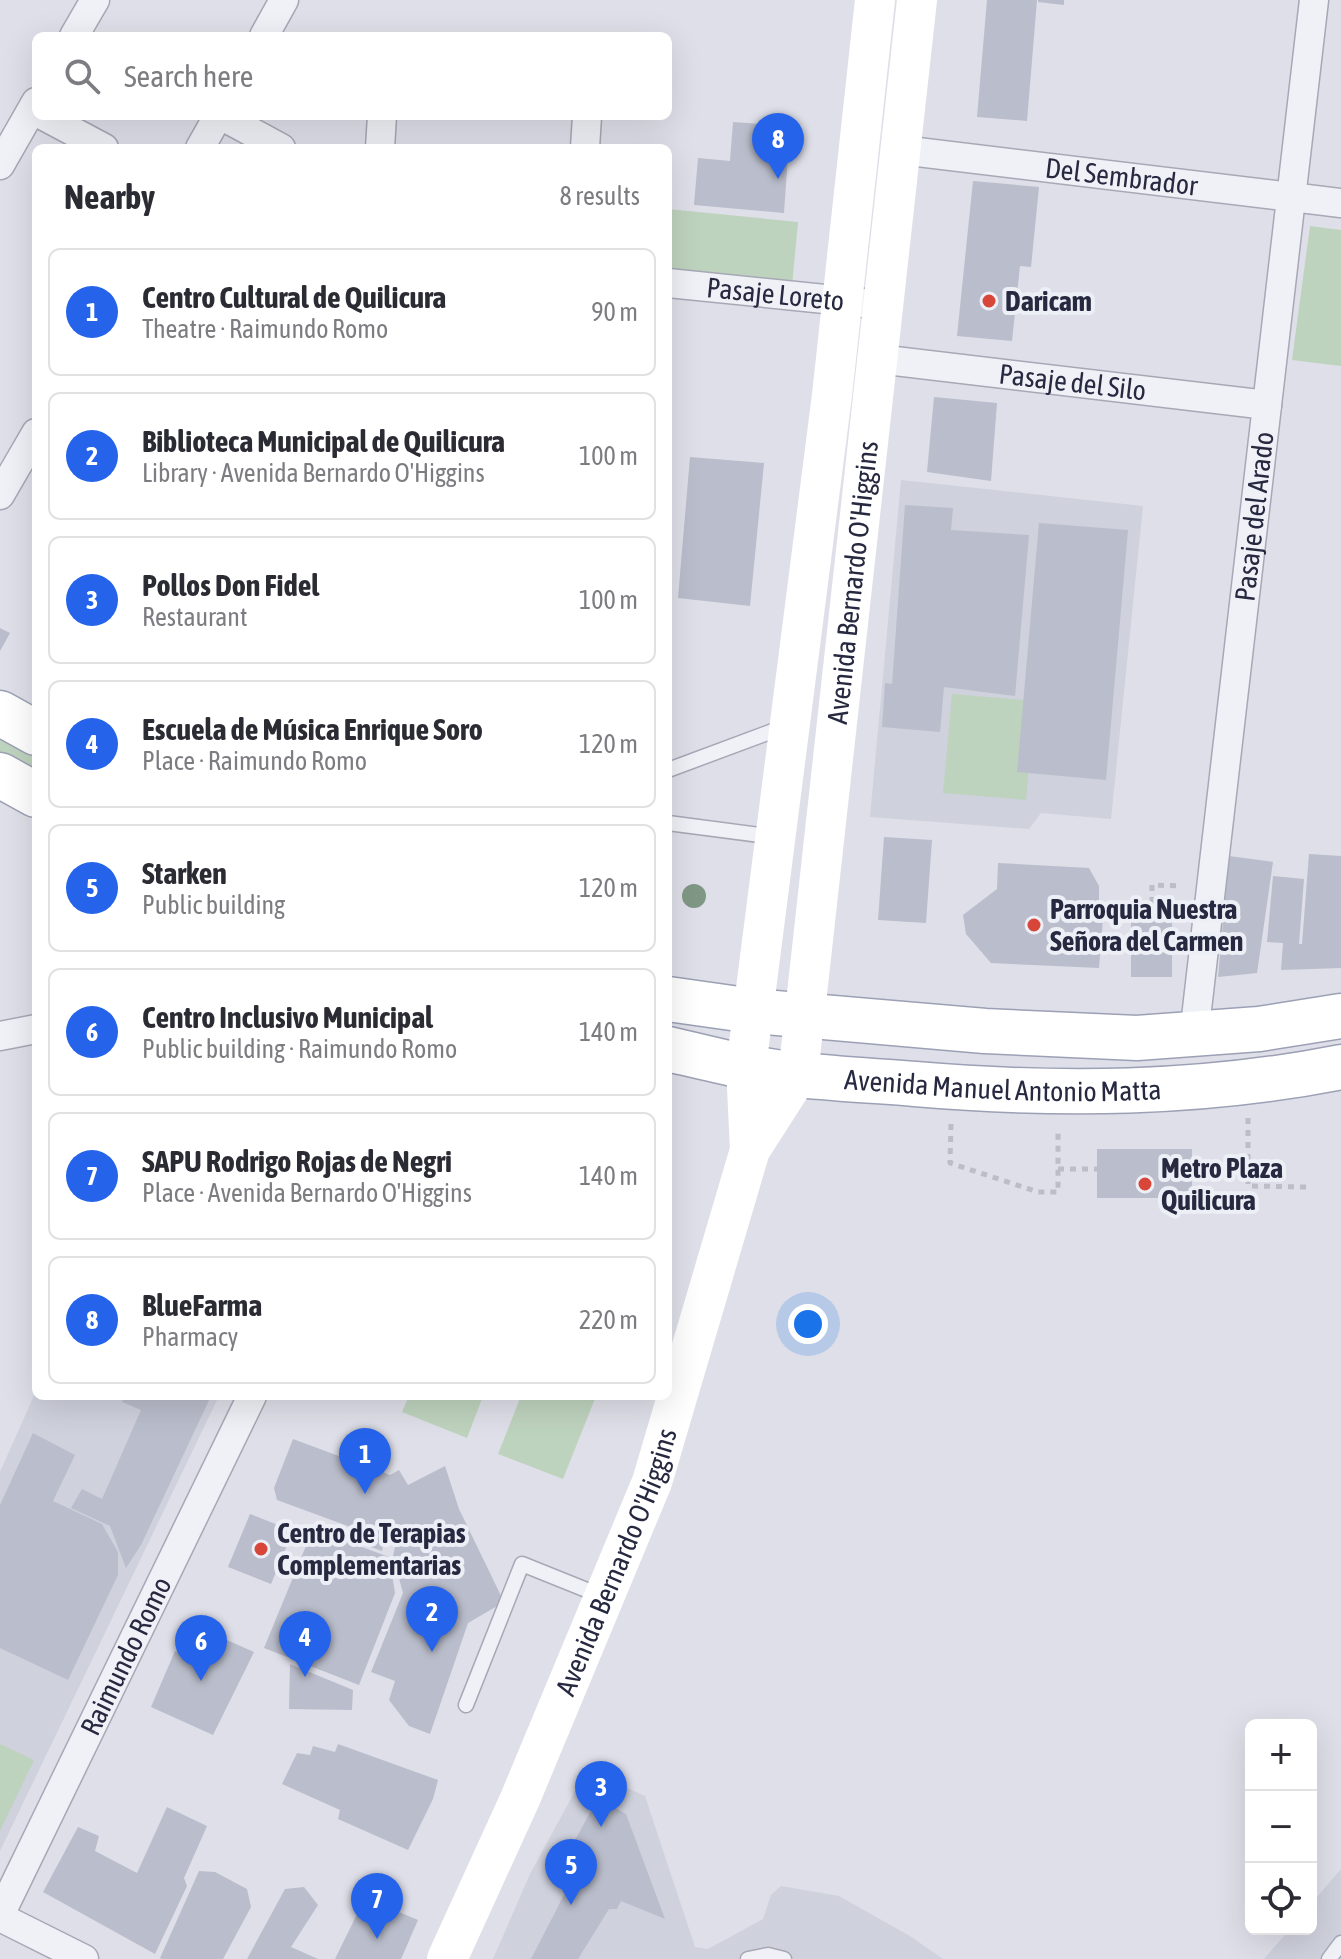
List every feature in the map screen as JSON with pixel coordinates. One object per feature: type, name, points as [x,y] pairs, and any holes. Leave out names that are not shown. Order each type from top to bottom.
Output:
[{"type":"main road","name":"Avenida Bernardo O'Higgins","points":[[750,1150],[746,1067],[842,301],[875,0]]},
{"type":"main road","name":"Avenida Bernardo O'Higgins","points":[[447,1959],[520,1799],[652,1482],[750,1150],[798,1075],[807,1016],[917,0]]},
{"type":"main road","points":[[0,713],[32,731]]},
{"type":"main road","points":[[0,775],[32,793]]},
{"type":"main road","name":"Avenida Manuel Antonio Matta","points":[[672,1000],[807,1016],[1093,1037],[1194,1035],[1341,1016]]},
{"type":"main road","name":"Avenida Manuel Antonio Matta","points":[[672,1050],[798,1075],[972,1089],[1121,1092],[1255,1082],[1341,1067]]},
{"type":"street","points":[[76,32],[95,0]]},
{"type":"street","points":[[266,32],[284,0]]},
{"type":"street","name":"Pasaje del Arado","points":[[1194,1035],[1314,0]]},
{"type":"street","points":[[0,165],[32,117]]},
{"type":"street","points":[[55,120],[97,144]]},
{"type":"street","points":[[202,144],[218,120]]},
{"type":"street","points":[[228,120],[273,144]]},
{"type":"street","points":[[380,144],[382,120]]},
{"type":"street","points":[[585,144],[587,120]]},
{"type":"street","name":"Del Sembrador","points":[[901,150],[1341,203]]},
{"type":"street","name":"Pasaje Loreto","points":[[672,283],[884,305]]},
{"type":"street","name":"Pasaje del Silo","points":[[878,359],[1267,405]]},
{"type":"street","points":[[0,495],[32,440]]},
{"type":"street","points":[[0,1036],[32,1030]]},
{"type":"street","name":"Raimundo Romo","points":[[0,1914],[250,1400]]},
{"type":"street","points":[[0,1914],[84,1959]]},
{"type":"lane","points":[[672,769],[790,725]]},
{"type":"lane","points":[[672,824],[775,837]]},
{"type":"lane","points":[[466,1705],[522,1564],[604,1597]]},
{"type":"lane","points":[[1329,1959],[1341,1943]]},
{"type":"lane","points":[[748,1959],[768,1955],[784,1959]]},
{"type":"path","points":[[1152,885],[1152,903]]},
{"type":"path","points":[[1249,1137],[1248,1186],[1307,1187]]},
{"type":"path","points":[[950,1163],[1038,1192],[1058,1192],[1058,1169],[1098,1169]]},
{"type":"shaded area","points":[[901,480],[1143,506],[1111,819],[1041,813],[1029,829],[870,817]]},
{"type":"shaded area","points":[[32,1400],[217,1400],[0,1851],[0,1472]]},
{"type":"shaded area","points":[[581,1780],[616,1783],[645,1796],[695,1947],[708,1949],[763,1919],[771,1895],[781,1886],[839,1896],[910,1936],[943,1959],[493,1959],[530,1874]]},
{"type":"shaded area","points":[[1341,1869],[1341,1959],[1264,1959],[1285,1935],[1317,1935],[1317,1897]]},
{"type":"green space","points":[[672,209],[798,222],[792,286],[672,274]]},
{"type":"green space","points":[[1310,226],[1341,230],[1341,366],[1292,360]]},
{"type":"green space","points":[[952,694],[1035,701],[1026,800],[943,793]]},
{"type":"green space","points":[[0,724],[32,742],[32,773],[0,755]]},
{"type":"green space","points":[[407,1400],[481,1400],[467,1438],[402,1412]]},
{"type":"green space","points":[[519,1400],[594,1400],[563,1479],[498,1454]]},
{"type":"green space","points":[[0,1744],[34,1760],[0,1831]]},
{"type":"building","points":[[987,0],[1037,0],[1027,121],[977,117]]},
{"type":"building","points":[[1064,0],[1064,5],[1038,2]]},
{"type":"building","points":[[733,122],[790,126],[784,213],[694,205],[698,158],[730,161]]},
{"type":"building","points":[[973,181],[1039,187],[1031,267],[1020,266],[1012,341],[957,336]]},
{"type":"building","points":[[934,397],[997,403],[991,481],[927,472]]},
{"type":"building","points":[[690,457],[764,463],[750,606],[678,598]]},
{"type":"building","points":[[905,505],[953,508],[951,530],[1029,535],[1015,696],[944,687],[940,732],[882,727],[885,683],[892,684]]},
{"type":"building","points":[[1039,523],[1128,530],[1106,780],[1017,772]]},
{"type":"building","points":[[0,628],[10,633],[0,651]]},
{"type":"building","points":[[884,837],[932,840],[926,923],[878,920]]},
{"type":"building","points":[[1309,854],[1341,856],[1341,968],[1281,970],[1283,943],[1267,942],[1273,876],[1304,879],[1299,944],[1302,944]]},
{"type":"building","points":[[1229,856],[1273,862],[1257,973],[1218,977]]},
{"type":"building","name":"Parroquia Nuestra Señora del Carmen","points":[[998,863],[1089,868],[1099,886],[1099,901],[1104,905],[1099,968],[991,963],[966,934],[963,915],[997,889]]},
{"type":"building","points":[[1172,902],[1172,977],[1131,977],[1131,903]]},
{"type":"building","name":"Metro Plaza Quilicura","points":[[1097,1149],[1192,1149],[1192,1198],[1097,1198]]},
{"type":"building","points":[[209,1400],[141,1545],[126,1568],[110,1526],[71,1508],[82,1489],[102,1499],[141,1410],[122,1402]]},
{"type":"building","points":[[33,1433],[75,1455],[53,1501],[102,1524],[118,1552],[118,1575],[68,1680],[0,1648],[0,1505]]},
{"type":"building","points":[[293,1439],[390,1475],[399,1470],[408,1485],[445,1466],[459,1509],[504,1602],[468,1623],[430,1734],[409,1726],[389,1700],[395,1681],[371,1672],[403,1593],[393,1556],[398,1533],[385,1538],[382,1551],[362,1544],[364,1532],[277,1500],[274,1488]]},
{"type":"building","name":"Centro de Terapias Complementarias","points":[[250,1514],[293,1531],[271,1584],[228,1567]]},
{"type":"building","points":[[313,1529],[389,1557],[395,1593],[359,1685],[264,1648]]},
{"type":"building","points":[[195,1626],[254,1652],[213,1735],[151,1707],[175,1651],[184,1655]]},
{"type":"building","points":[[290,1664],[353,1690],[352,1710],[289,1709]]},
{"type":"building","points":[[338,1744],[438,1780],[433,1799],[408,1850],[338,1819],[340,1810],[282,1784],[297,1753],[310,1755],[313,1746],[335,1752]]},
{"type":"building","points":[[598,1798],[626,1814],[665,1919],[621,1901],[617,1909],[609,1909],[578,1959],[531,1959],[565,1893],[562,1864]]},
{"type":"building","points":[[167,1807],[207,1826],[184,1878],[187,1886],[155,1954],[43,1892],[78,1827],[99,1836],[95,1851],[137,1873]]},
{"type":"building","points":[[199,1871],[215,1872],[247,1889],[251,1907],[223,1959],[162,1959],[160,1958]]},
{"type":"building","points":[[304,1887],[318,1905],[291,1947],[318,1959],[247,1959],[285,1889]]},
{"type":"building","points":[[375,1902],[418,1920],[401,1959],[335,1959],[361,1906]]},
{"type":"place","name":"BlueFarma","points":[[778,179]]},
{"type":"place","name":"Daricam","points":[[989,301]]},
{"type":"place","name":"Parroquia Nuestra Señora del Carmen","points":[[1034,925]]},
{"type":"place","name":"Metro Plaza Quilicura","points":[[1145,1184]]},
{"type":"place","name":"Centro Cultural de Quilicura","points":[[365,1494]]},
{"type":"place","name":"Centro de Terapias Complementarias","points":[[261,1549]]},
{"type":"place","name":"Biblioteca Municipal de Quilicura","points":[[432,1652]]},
{"type":"place","name":"Escuela de Música Enrique Soro","points":[[305,1677]]},
{"type":"place","name":"Centro Inclusivo Municipal","points":[[201,1681]]},
{"type":"place","name":"Pollos Don Fidel","points":[[601,1827]]},
{"type":"place","name":"Starken","points":[[571,1905]]},
{"type":"place","name":"SAPU Rodrigo Rojas de Negri","points":[[377,1939]]}]
